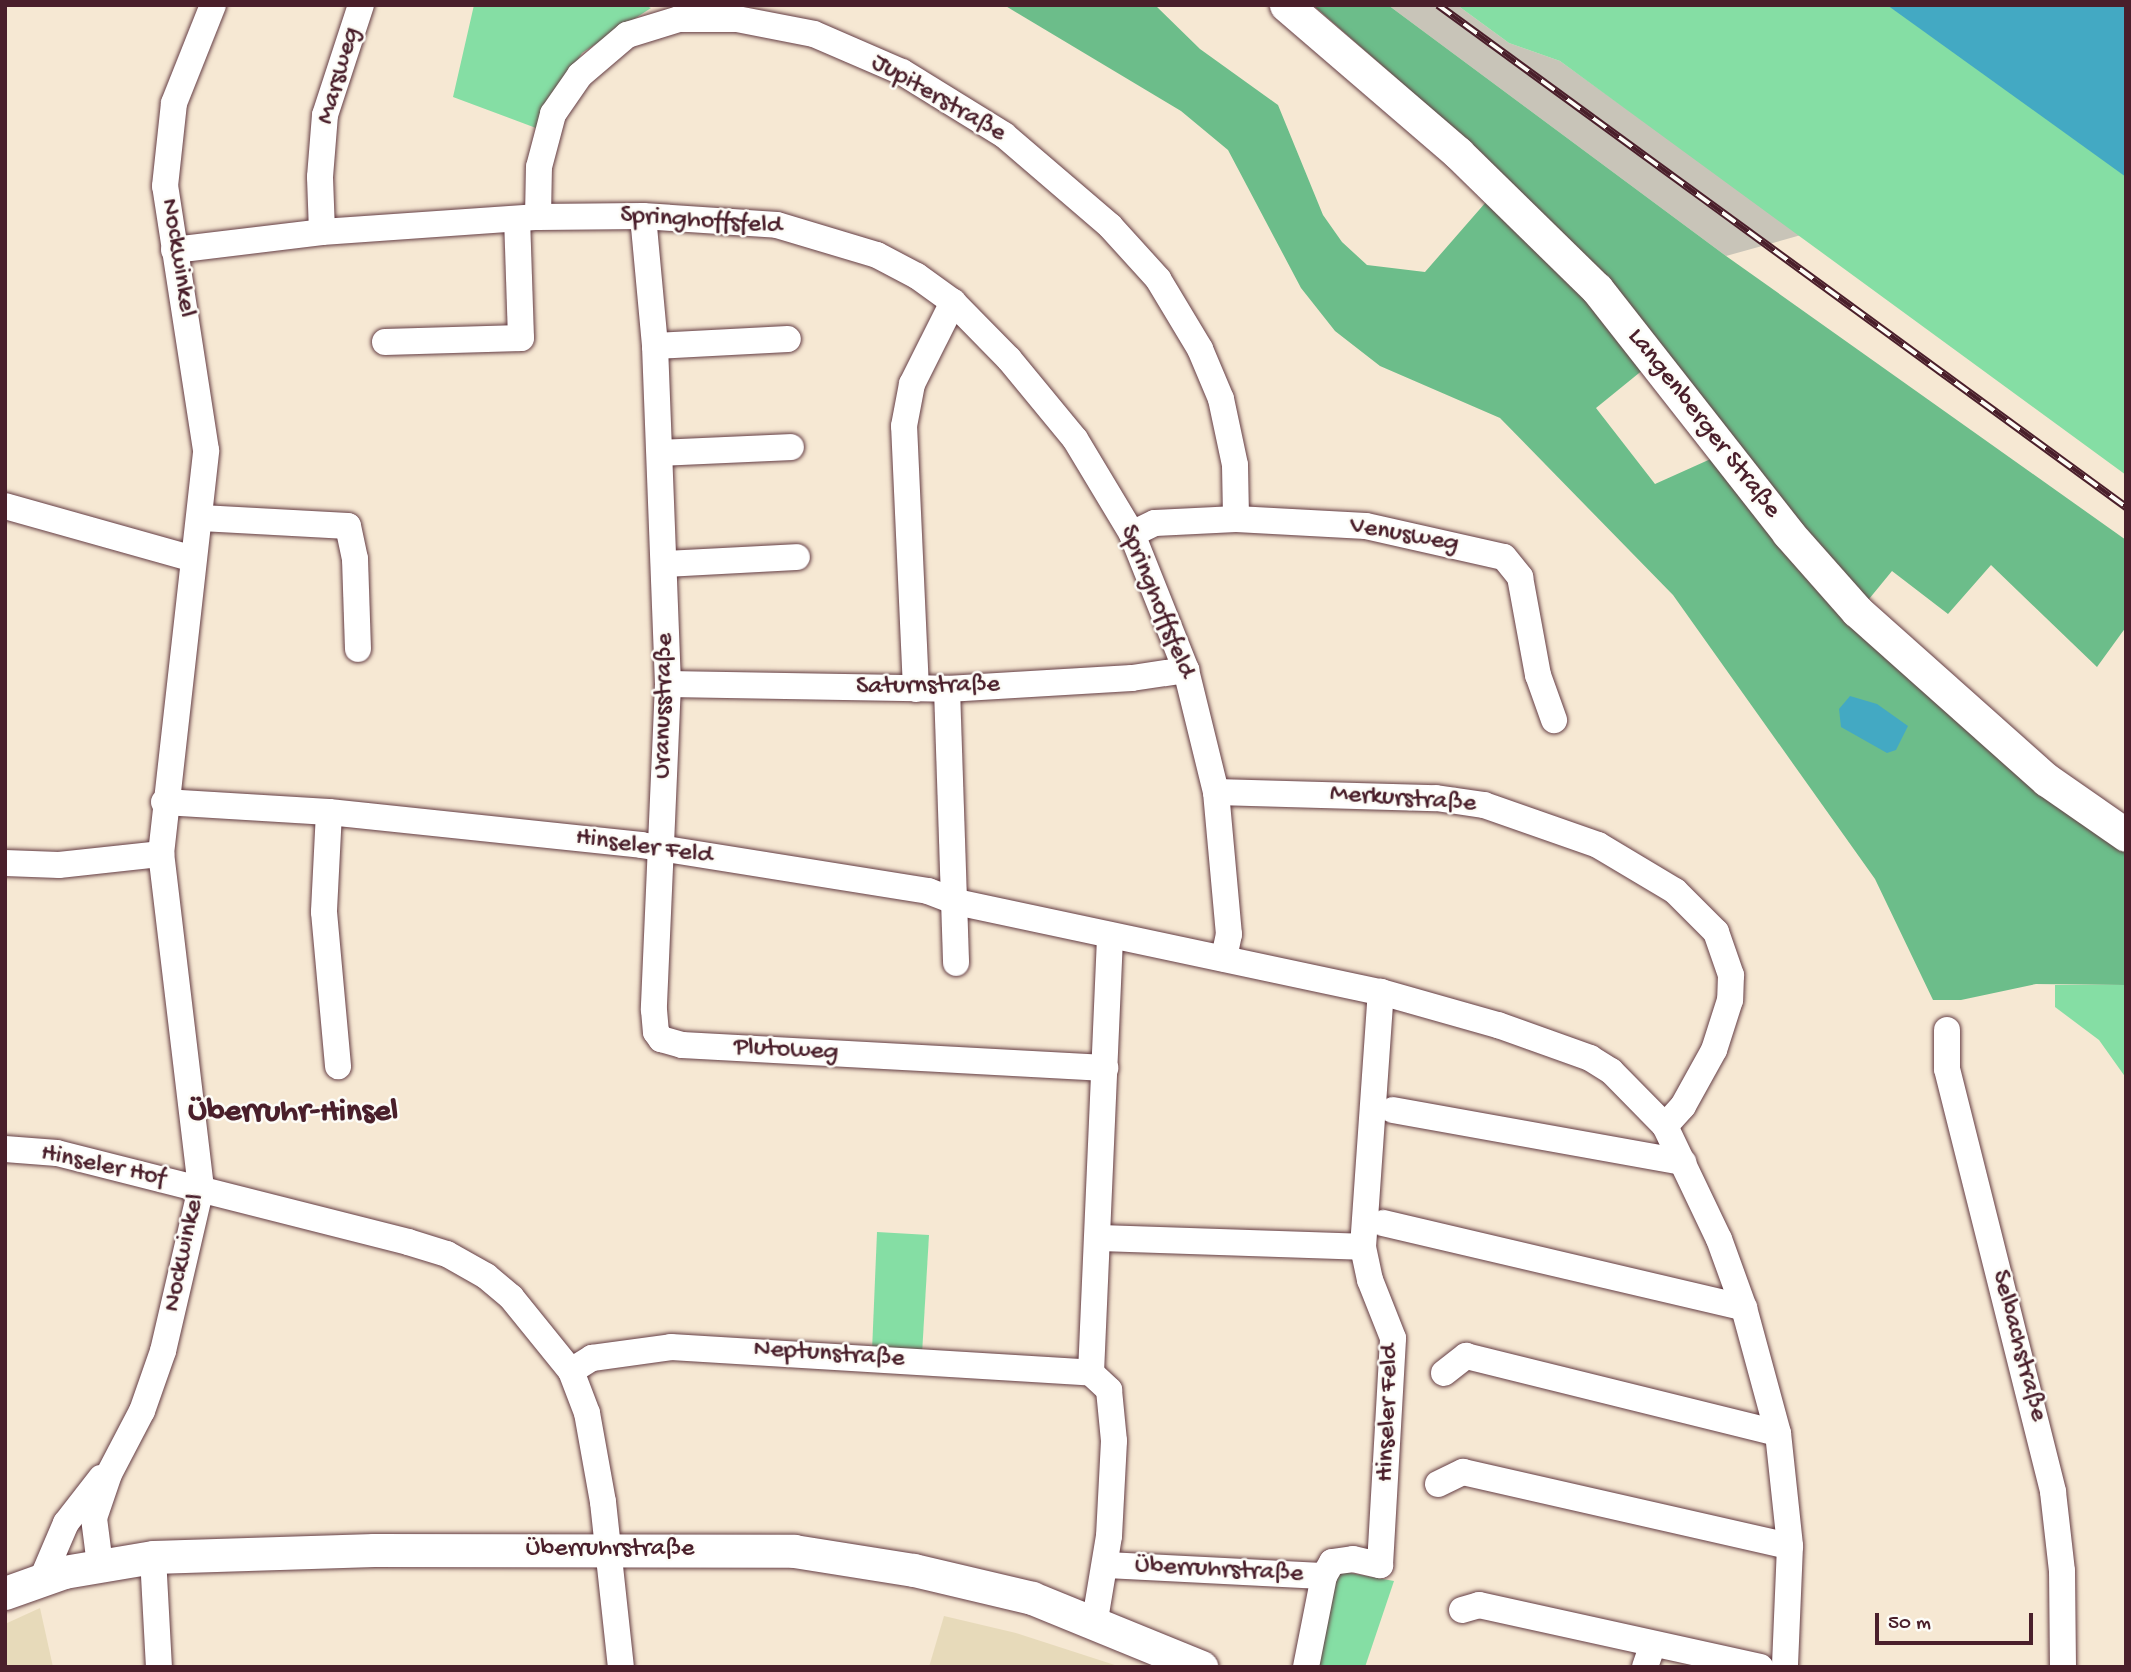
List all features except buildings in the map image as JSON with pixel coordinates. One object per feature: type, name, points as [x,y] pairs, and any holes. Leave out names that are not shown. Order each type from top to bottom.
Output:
[{"type":"main road","name":"Langenberger Straße","points":[[1286,5],[1458,153],[1597,289],[1788,533],[1857,611],[2048,780],[2126,835]]},
{"type":"main road","name":"Überruhrstraße","points":[[5,1593],[42,1579],[100,1565],[153,1557],[605,1550],[794,1551],[970,1581],[1094,1620],[1201,1667]]},
{"type":"street","name":"Nockwinkel","points":[[100,1565],[93,1518],[109,1474],[132,1435],[163,1351],[201,1188],[161,854],[164,802],[193,559],[201,518],[206,450],[165,186],[174,103],[213,5]]},
{"type":"street","name":"Marsweg","points":[[322,232],[320,177],[325,114],[362,5]]},
{"type":"street","name":"Jupiterstraße","points":[[527,218],[552,114],[580,75],[627,35],[678,19],[737,19],[814,34],[902,72],[1004,135],[1056,176],[1158,279],[1200,349],[1222,399],[1235,465],[1236,519]]},
{"type":"street","name":"Springhoffsfeld","points":[[174,250],[322,232],[527,218],[643,216],[778,225],[877,255],[953,302],[1009,359],[1075,439],[1132,534],[1186,670],[1216,792],[1229,934],[1224,958]]},
{"type":"street","name":"Uranusstraße","points":[[643,216],[655,346],[668,684],[661,848]]},
{"type":"street","points":[[385,342],[521,338],[527,218]]},
{"type":"street","points":[[916,689],[904,426],[912,384],[953,302]]},
{"type":"street","points":[[655,346],[788,339]]},
{"type":"street","points":[[660,453],[791,447]]},
{"type":"street","points":[[5,506],[193,559]]},
{"type":"street","points":[[201,518],[348,526],[355,559],[358,649]]},
{"type":"street","name":"Venusweg","points":[[1132,534],[1155,523],[1236,519],[1366,526],[1504,557],[1520,577],[1538,675],[1554,720]]},
{"type":"street","points":[[664,564],[797,557]]},
{"type":"street","name":"Saturnstraße","points":[[668,684],[947,689],[1109,680],[1186,670]]},
{"type":"street","points":[[947,689],[956,963]]},
{"type":"street","name":"Merkurstraße","points":[[1216,792],[1436,798],[1484,805],[1598,845],[1682,897],[1716,932],[1731,975],[1730,1000],[1714,1050],[1683,1106],[1665,1125]]},
{"type":"street","name":"Hinseler Feld","points":[[164,802],[329,812],[661,848],[928,891],[956,902],[1381,992],[1498,1025],[1590,1058],[1611,1071],[1665,1125],[1719,1239],[1744,1308],[1778,1433],[1790,1546],[1785,1667]]},
{"type":"street","points":[[329,812],[324,912],[338,1066]]},
{"type":"street","name":"Plutoweg","points":[[661,848],[654,1010],[661,1039],[682,1045],[1105,1068]]},
{"type":"street","points":[[5,863],[59,865],[161,854]]},
{"type":"street","points":[[1094,1620],[1105,1565],[1114,1441],[1109,1390],[1091,1373],[1110,934]]},
{"type":"street","name":"Hinseler Feld","points":[[1324,1576],[1332,1562],[1353,1559],[1380,1565],[1393,1338],[1370,1280],[1363,1247],[1381,992]]},
{"type":"street","name":"Selbachstraße","points":[[1947,1030],[1947,1069],[2053,1492],[2062,1571],[2063,1667]]},
{"type":"street","points":[[1393,1110],[1683,1162]]},
{"type":"street","name":"Hinseler Hof","points":[[5,1149],[57,1153],[201,1188],[408,1242],[464,1262],[511,1297],[571,1371]]},
{"type":"street","points":[[1383,1223],[1744,1308]]},
{"type":"street","points":[[1098,1238],[1363,1247]]},
{"type":"street","name":"Neptunstraße","points":[[571,1371],[592,1358],[671,1346],[1091,1373]]},
{"type":"street","name":"Hinseler Feld","points":[[1444,1373],[1466,1356],[1778,1433]]},
{"type":"street","points":[[571,1371],[595,1448],[621,1667]]},
{"type":"street","name":"Hinseler Feld","points":[[1438,1484],[1463,1472],[1790,1546]]},
{"type":"street","name":"Nockwinkel","points":[[42,1579],[66,1523],[86,1492],[109,1474]]},
{"type":"street","points":[[153,1557],[159,1667]]},
{"type":"street","name":"Überruhrstraße","points":[[1105,1565],[1324,1576],[1306,1667]]},
{"type":"street","points":[[1462,1609],[1479,1605],[1649,1655],[1759,1667]]},
{"type":"shaded area","points":[[1388,5],[1457,5],[1509,43],[1560,61],[1801,235],[1726,256]]},
{"type":"shaded area","points":[[40,1608],[53,1667],[5,1667],[5,1624]]},
{"type":"shaded area","points":[[944,1616],[1016,1633],[1121,1667],[929,1667]]},
{"type":"green space","points":[[474,5],[644,5],[651,8],[582,53],[536,128],[453,97]]},
{"type":"green space","points":[[1004,5],[1155,5],[1200,49],[1278,105],[1323,215],[1342,242],[1367,265],[1425,272],[1486,202],[1597,309],[1644,369],[1596,408],[1655,484],[1724,453],[1787,536],[2126,838],[2126,985],[2036,984],[1961,1000],[1933,1000],[1875,879],[1673,595],[1500,418],[1380,366],[1335,331],[1301,288],[1228,150],[1181,111]]},
{"type":"green space","points":[[1313,5],[1388,5],[1726,256],[2126,540],[2126,627],[2097,667],[1991,565],[1948,614],[1892,571],[1860,610],[1600,286],[1483,154]]},
{"type":"green space","points":[[1457,5],[2126,5],[2126,475],[1560,61],[1509,43]]},
{"type":"green space","points":[[2055,985],[2126,985],[2126,1078],[2099,1040],[2055,1007]]},
{"type":"green space","points":[[877,1232],[929,1235],[922,1354],[872,1351]]},
{"type":"green space","points":[[1339,1571],[1394,1581],[1365,1667],[1314,1667]]},
{"type":"water","points":[[1887,5],[2126,5],[2126,177]]},
{"type":"water","points":[[1850,696],[1877,704],[1908,726],[1896,750],[1887,753],[1841,727],[1839,709]]},
{"type":"railway","points":[[1438,5],[2126,507]]},
{"type":"district","name":"Überruhr-Hinsel","points":[[293,1114]]}]
